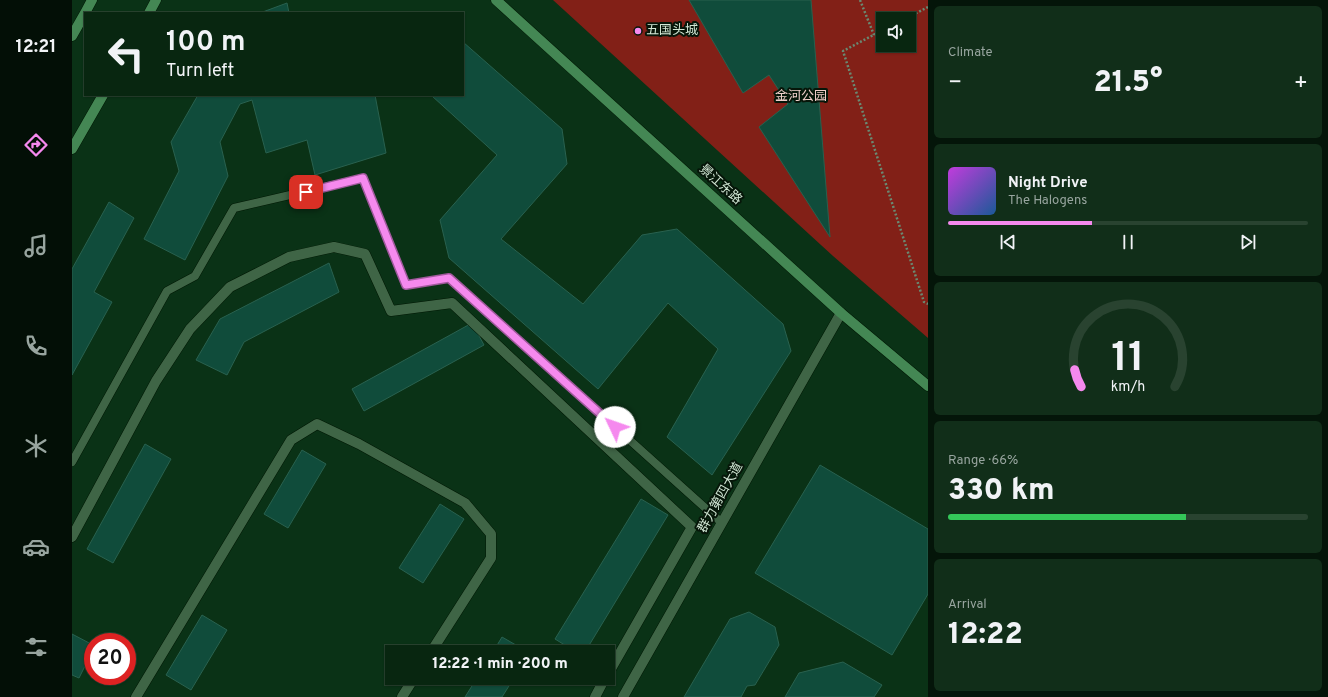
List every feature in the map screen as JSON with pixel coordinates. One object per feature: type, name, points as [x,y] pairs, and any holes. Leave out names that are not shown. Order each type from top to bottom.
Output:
[{"type":"main road","points":[[86,12],[92,0]]},
{"type":"main road","points":[[150,12],[156,0]]},
{"type":"main road","name":"景江东路","points":[[496,0],[841,312],[928,386]]},
{"type":"main road","points":[[72,36],[84,15]]},
{"type":"main road","points":[[72,149],[102,96]]},
{"type":"street","points":[[72,537],[156,381],[190,329],[230,287],[290,257],[334,247],[365,254],[391,311],[452,303],[692,527],[615,662]]},
{"type":"street","name":"群力第四大道","points":[[623,697],[841,312]]},
{"type":"street","points":[[136,697],[291,440],[317,424],[359,444],[465,503],[491,534],[491,558],[435,645]]},
{"type":"street","points":[[402,697],[410,685]]},
{"type":"street","points":[[594,697],[601,685]]},
{"type":"lane","points":[[72,462],[166,292],[194,276],[234,208],[363,178],[406,285],[449,278],[722,523]]},
{"type":"path","points":[[860,0],[874,35],[843,51],[924,302],[928,304]]},
{"type":"path","points":[[916,13],[928,7]]},
{"type":"green space","name":"金河公园","points":[[553,0],[928,0],[928,338],[833,256]]},
{"type":"building","points":[[689,0],[811,0],[830,237],[759,127],[788,104],[769,75],[743,93]]},
{"type":"building","points":[[287,3],[289,12],[263,12]]},
{"type":"building","points":[[464,43],[562,129],[567,164],[501,239],[583,304],[642,235],[677,229],[783,324],[791,351],[712,475],[667,437],[718,349],[668,303],[598,389],[449,258],[440,220],[497,155],[432,96],[464,96]]},
{"type":"building","points":[[197,96],[375,96],[386,153],[315,175],[307,140],[266,153],[252,100],[240,104],[220,142],[228,176],[185,260],[144,239],[179,171],[171,142]]},
{"type":"building","points":[[109,202],[134,218],[94,292],[112,302],[72,375],[72,269]]},
{"type":"building","points":[[329,263],[339,292],[244,342],[227,375],[196,360],[220,319]]},
{"type":"building","points":[[472,323],[484,345],[364,411],[352,389]]},
{"type":"building","points":[[145,444],[171,459],[113,563],[87,549]]},
{"type":"building","points":[[302,450],[326,464],[288,528],[264,514]]},
{"type":"building","points":[[820,465],[928,529],[928,594],[892,655],[755,573]]},
{"type":"building","points":[[641,499],[668,515],[589,645],[565,645],[555,639]]},
{"type":"building","points":[[440,504],[464,519],[423,583],[399,568]]},
{"type":"building","points":[[749,612],[775,627],[779,645],[755,685],[747,686],[741,697],[684,697],[730,619]]},
{"type":"building","points":[[202,615],[227,630],[191,690],[166,675]]},
{"type":"building","points":[[72,634],[84,640],[84,668],[79,678],[72,675]]},
{"type":"building","points":[[502,637],[516,645],[497,645]]},
{"type":"building","points":[[843,662],[882,685],[874,697],[785,697],[799,673]]},
{"type":"building","points":[[473,685],[510,685],[502,697],[465,697]]},
{"type":"place","name":"五国头城","points":[[638,31]]},
{"type":"route","points":[[306,192],[363,178],[406,285],[449,278],[615,427]]}]
